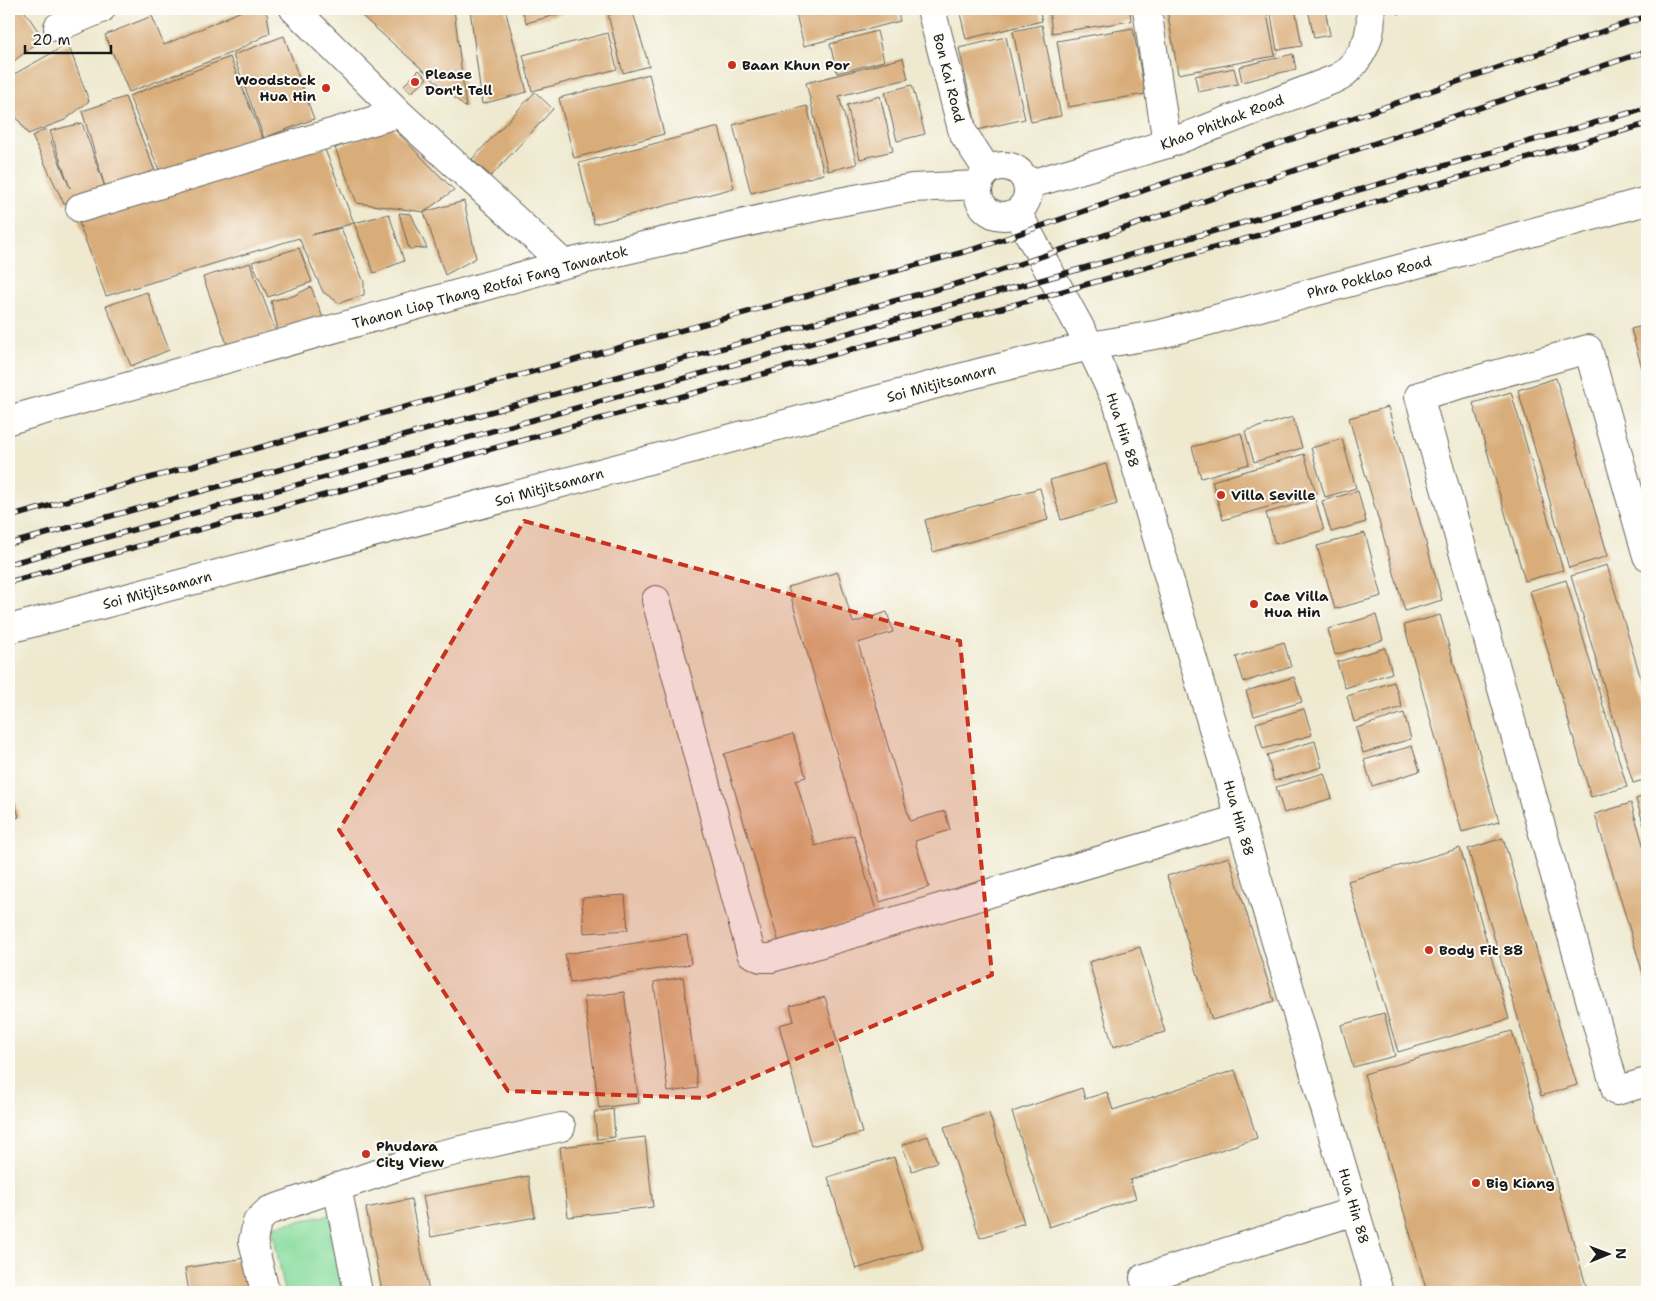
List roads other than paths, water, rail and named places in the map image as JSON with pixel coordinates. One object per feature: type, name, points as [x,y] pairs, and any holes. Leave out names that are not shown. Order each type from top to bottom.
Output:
[{"type":"street","points":[[58,27],[102,9]]},
{"type":"street","points":[[294,9],[399,113],[564,264]]},
{"type":"street","name":"Bon Kai Road","points":[[931,9],[963,132],[983,178]]},
{"type":"street","points":[[1147,9],[1167,144]]},
{"type":"street","name":"Khao Phithak Road","points":[[1027,185],[1167,144],[1340,77],[1351,68],[1365,48],[1372,22],[1370,9]]},
{"type":"street","points":[[80,208],[399,113]]},
{"type":"street","points":[[1001,166],[1014,169],[1027,185],[1026,200],[1017,212],[997,216],[985,209],[978,197],[983,178],[1001,166]]},
{"type":"street","name":"Thanon Liap Thang Rotfai Fang Tawantok","points":[[9,420],[564,264],[868,196],[983,178]]},
{"type":"street","name":"Phra Pokklao Road","points":[[1090,346],[1161,334],[1647,201]]},
{"type":"street","name":"Hua Hin 88","points":[[1017,212],[1090,346],[1118,405],[1379,1292]]},
{"type":"street","name":"Soi Mitjitsamarn","points":[[9,629],[977,374],[1090,346]]},
{"type":"street","points":[[1647,556],[1588,349],[1419,396],[1616,1091],[1647,1082]]},
{"type":"street","points":[[656,600],[750,953],[761,958],[771,958],[1239,819]]},
{"type":"street","points":[[265,1292],[253,1241],[257,1222],[268,1211],[416,1160],[562,1127]]},
{"type":"street","points":[[337,1186],[358,1292]]},
{"type":"street","points":[[1149,1292],[1144,1278],[1355,1211]]},
{"type":"railway","points":[[9,517],[978,248],[1647,16]]},
{"type":"railway","points":[[9,544],[978,278],[1647,51]]},
{"type":"railway","points":[[9,564],[1052,277],[1647,108]]},
{"type":"railway","points":[[9,582],[1060,292],[1647,124]]},
{"type":"place","name":"Baan Khun Por","points":[[732,65]]},
{"type":"place","name":"Please Don't Tell","points":[[415,82]]},
{"type":"place","name":"Woodstock Hua Hin","points":[[326,88]]},
{"type":"place","name":"Villa Seville","points":[[1221,495]]},
{"type":"place","name":"Cae Villa Hua Hin","points":[[1254,604]]},
{"type":"place","name":"Body Fit 88","points":[[1429,950]]},
{"type":"place","name":"Phudara City View","points":[[366,1154]]},
{"type":"place","name":"Big Kiang","points":[[1476,1183]]}]
